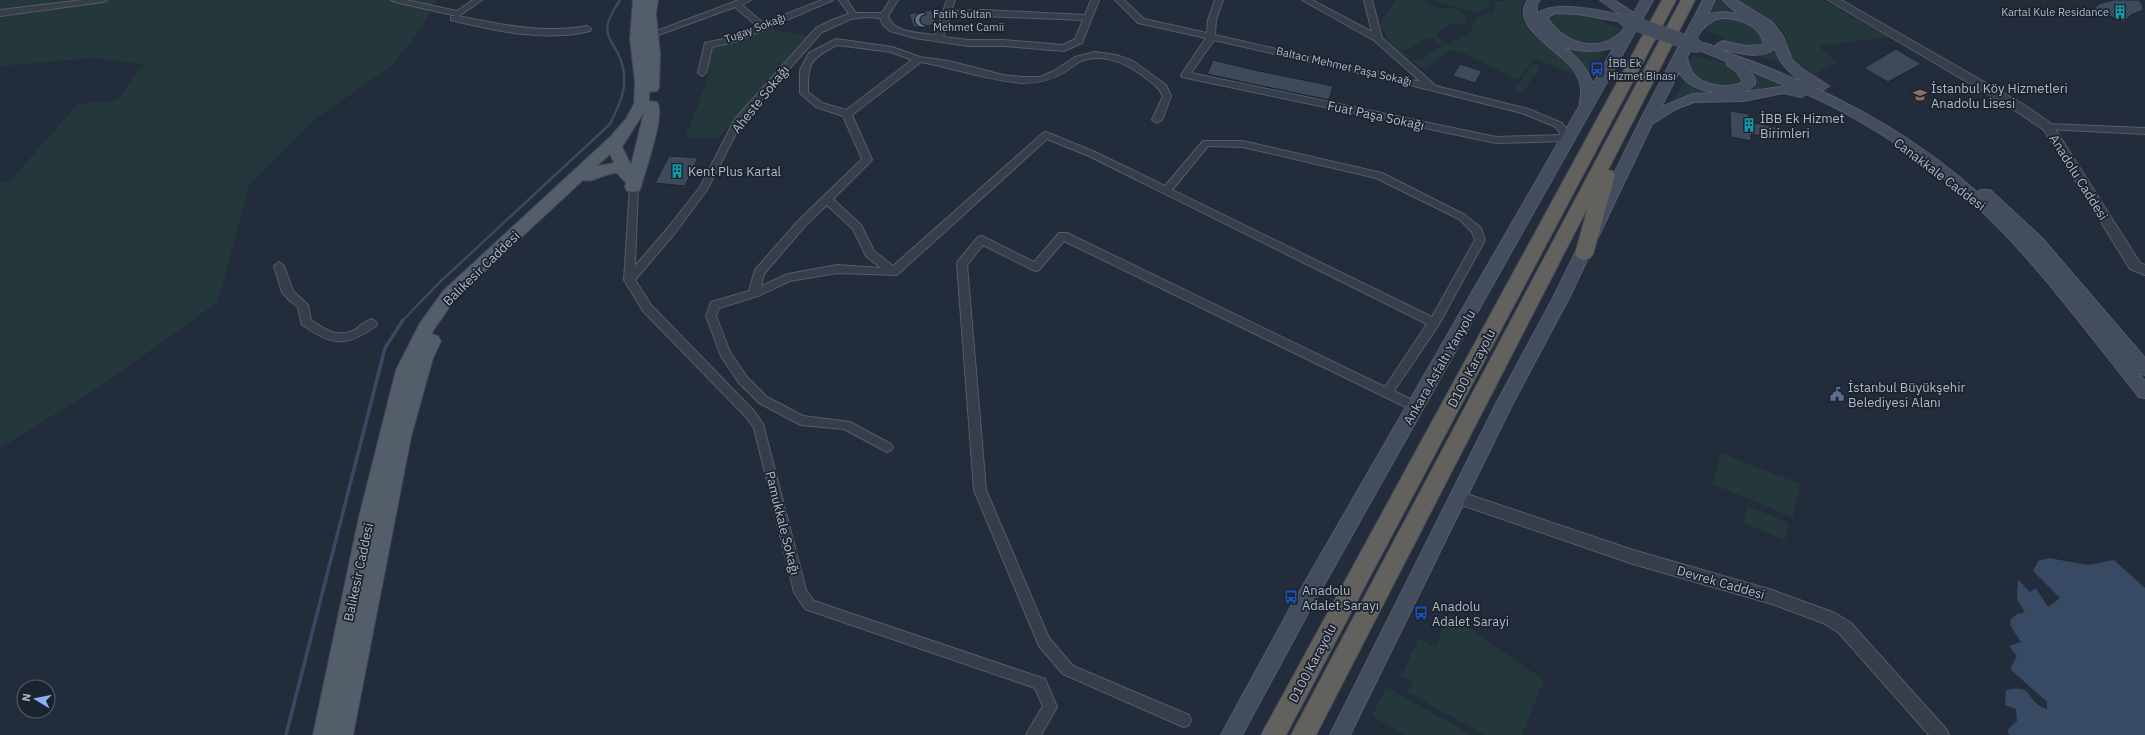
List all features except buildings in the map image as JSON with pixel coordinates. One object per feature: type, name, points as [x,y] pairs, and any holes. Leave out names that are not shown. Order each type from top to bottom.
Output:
[{"type":"highway","name":"D100 Karayolu","points":[[1273,735],[1669,0]]},
{"type":"highway","name":"D100 Karayolu","points":[[1303,735],[1688,0]]},
{"type":"highway","points":[[1584,254],[1598,202],[1631,110]]},
{"type":"main road","name":"Balıkesir Caddesi","points":[[640,0],[637,39],[646,104]]},
{"type":"main road","name":"Balıkesir Caddesi","points":[[324,735],[369,517],[405,370],[426,328],[449,295],[614,149],[635,134],[646,104],[653,54],[650,35],[651,0]]},
{"type":"main road","points":[[1534,0],[1530,12],[1530,19],[1533,24],[1547,40],[1575,62],[1587,81],[1588,88],[1586,107]]},
{"type":"main road","points":[[1585,0],[1699,43],[1736,64],[1745,72],[1749,79],[1749,84],[1742,89],[1734,90],[1701,85],[1686,74],[1680,56]]},
{"type":"main road","points":[[1598,0],[1627,17]]},
{"type":"main road","points":[[1606,0],[1627,17]]},
{"type":"main road","name":"Ankara Asfaltı Yanyolu","points":[[1231,735],[1647,0]]},
{"type":"main road","points":[[1340,735],[1505,402],[1534,351],[1584,254],[1647,122],[1710,0]]},
{"type":"main road","points":[[1729,0],[1738,8],[1767,24],[1777,34],[1784,57],[1790,66],[1868,111]]},
{"type":"main road","points":[[1627,17],[1568,3],[1558,3],[1547,6],[1541,17],[1551,34],[1559,40],[1580,48],[1589,49],[1604,47],[1617,42],[1627,35]]},
{"type":"main road","points":[[1697,26],[1712,16],[1735,16],[1757,24],[1769,36],[1770,42],[1769,47],[1762,50],[1752,51],[1699,43]]},
{"type":"main road","name":"Canakkale Caddesi","points":[[1699,43],[1767,64],[1868,111],[1920,143],[1953,167],[2009,214],[2037,242],[2145,369]]},
{"type":"main road","name":"Canakkale Caddesi","points":[[1699,43],[1796,84],[1876,126],[1931,163],[1991,212],[2050,277],[2145,392]]},
{"type":"main road","points":[[1647,122],[1671,106],[1693,98],[1743,97],[1784,89],[1809,95],[1876,126]]},
{"type":"main road","points":[[633,177],[651,121],[646,104]]},
{"type":"main road","name":"Balıkesir Caddesi","points":[[342,735],[402,437],[424,358],[452,306],[588,176],[614,149]]},
{"type":"main road","points":[[614,149],[628,150],[635,158],[633,177]]},
{"type":"main road","points":[[588,176],[610,167],[622,169],[633,177]]},
{"type":"street","points":[[0,13],[103,0]]},
{"type":"street","points":[[395,0],[458,15],[550,32],[568,33],[587,29]]},
{"type":"street","points":[[458,15],[478,0]]},
{"type":"street","points":[[650,35],[747,0]]},
{"type":"street","name":"Tugay Sokağı","points":[[702,73],[708,45],[735,39],[762,26],[829,0]]},
{"type":"street","points":[[843,0],[853,14],[884,16]]},
{"type":"street","points":[[894,0],[884,16],[886,23],[893,29],[915,35],[968,43],[1064,48],[1079,41],[1095,0]]},
{"type":"street","points":[[938,38],[951,0]]},
{"type":"street","name":"Baltacı Mehmet Paşa Sokağı","points":[[1119,0],[1141,21],[1211,38],[1272,49],[1525,111],[1559,125],[1568,138]]},
{"type":"street","points":[[1211,38],[1212,20],[1219,0]]},
{"type":"street","points":[[1306,0],[1378,39],[1432,87]]},
{"type":"street","points":[[1368,0],[1378,39]]},
{"type":"street","name":"Anadolu Caddesi","points":[[1833,0],[2011,102],[2048,128],[2135,266],[2145,270]]},
{"type":"street","points":[[736,4],[762,26]]},
{"type":"street","points":[[946,14],[983,13],[1087,18]]},
{"type":"street","name":"Aheste Sokağı","points":[[629,280],[671,231],[704,188],[738,121],[819,30],[832,22],[853,14]]},
{"type":"street","name":"Fuat Paşa Sokağı","points":[[1211,38],[1186,75],[1496,140],[1568,138]]},
{"type":"street","points":[[754,293],[759,273],[802,223],[867,160],[847,114],[819,105],[804,93],[804,70],[812,55],[836,42],[892,50],[919,59],[949,64],[1003,78],[1022,80],[1041,80],[1057,73],[1078,59],[1095,55],[1116,58],[1130,63],[1163,87],[1167,96],[1157,120]]},
{"type":"street","points":[[847,114],[919,59]]},
{"type":"street","points":[[2048,128],[2145,131]]},
{"type":"street","points":[[887,447],[846,426],[801,420],[763,400],[743,380],[725,353],[711,316],[715,305],[754,293],[788,278],[837,269],[894,272],[1046,136],[1092,154],[1434,323]]},
{"type":"street","points":[[1166,190],[1206,143],[1243,144],[1379,175],[1462,218],[1477,230],[1480,240],[1434,323],[1387,392]]},
{"type":"street","points":[[629,280],[633,177]]},
{"type":"street","points":[[827,199],[857,226],[870,253],[894,272]]},
{"type":"street","points":[[1184,720],[1068,670],[1044,642],[980,490],[962,264],[982,240],[1035,267],[1063,236],[1416,407]]},
{"type":"street","points":[[279,266],[282,280],[290,298],[303,305],[306,322],[320,331],[330,337],[343,339],[355,336],[372,323]]},
{"type":"street","name":"Pamukkale Sokağı","points":[[629,280],[647,308],[750,414],[759,427],[800,592],[810,605],[1040,683],[1050,707],[1033,735]]},
{"type":"street","name":"Devrek Caddesi","points":[[1458,497],[1633,557],[1772,597],[1829,618],[1845,628],[1940,735]]},
{"type":"green space","points":[[0,0],[436,0],[423,26],[391,67],[316,118],[249,185],[218,302],[102,385],[0,448],[0,182],[8,183],[78,104],[117,101],[144,64],[93,58],[0,66]]},
{"type":"green space","points":[[1396,0],[1424,0],[1436,7],[1457,9],[1466,16],[1465,25],[1462,23],[1456,25],[1453,23],[1436,32],[1439,34],[1436,36],[1448,44],[1470,33],[1477,17],[1494,12],[1496,1],[1524,0],[1521,10],[1522,19],[1526,28],[1540,42],[1564,60],[1576,75],[1534,59],[1518,80],[1461,52],[1452,50],[1424,70],[1412,61],[1416,59],[1419,60],[1443,45],[1429,37],[1403,52],[1408,55],[1406,57],[1391,44],[1380,24]]},
{"type":"green space","points":[[1433,0],[1489,0],[1490,6],[1477,12],[1471,12]]},
{"type":"green space","points":[[1718,0],[1724,0],[1738,14],[1721,11],[1710,13]]},
{"type":"green space","points":[[1736,0],[1823,0],[1888,37],[1818,46],[1837,62],[1814,74],[1793,60],[1789,52],[1786,36],[1778,26]]},
{"type":"green space","points":[[1562,6],[1574,7],[1589,12],[1605,19],[1603,22],[1620,29],[1611,39],[1600,44],[1591,45],[1573,42],[1557,31],[1552,24],[1549,15],[1556,8]]},
{"type":"green space","points":[[1720,19],[1746,23],[1757,31],[1763,42],[1759,45],[1749,47],[1738,45],[1723,41],[1724,38],[1705,30],[1710,24]]},
{"type":"green space","points":[[764,28],[807,36],[719,138],[685,138],[708,79],[709,46],[726,45]]},
{"type":"green space","points":[[1776,44],[1789,67],[1757,55],[1769,52]]},
{"type":"green space","points":[[1562,45],[1583,52],[1604,51],[1592,73],[1589,75]]},
{"type":"green space","points":[[1693,55],[1711,61],[1714,59],[1735,69],[1742,77],[1742,81],[1735,85],[1726,86],[1706,82],[1697,77],[1691,71],[1690,64]]},
{"type":"green space","points":[[1533,63],[1541,66],[1523,92],[1514,89]]},
{"type":"green space","points":[[1748,70],[1793,88],[1759,89],[1743,93],[1754,85],[1755,80]]},
{"type":"green space","points":[[1685,79],[1714,92],[1674,100]]},
{"type":"green space","points":[[1721,453],[1800,484],[1793,517],[1712,484]]},
{"type":"green space","points":[[1747,506],[1789,523],[1785,540],[1743,523]]},
{"type":"green space","points":[[1449,615],[1544,680],[1522,735],[1485,735],[1407,692],[1413,683],[1401,676],[1419,638],[1435,647]]},
{"type":"green space","points":[[1386,687],[1471,735],[1405,735],[1372,716]]},
{"type":"water","points":[[2049,558],[2088,565],[2114,560],[2145,588],[2145,735],[2010,735],[2007,730],[2017,721],[2016,709],[2005,705],[2006,690],[2022,689],[2026,691],[2040,706],[2047,709],[2047,702],[2010,669],[2017,656],[2009,646],[2021,642],[2011,627],[2010,620],[2017,614],[2025,612],[2017,600],[2018,579],[2030,592],[2036,588],[2048,607],[2060,598],[2033,571],[2038,561]]},
{"type":"waterway","points":[[402,321],[441,281],[610,124],[621,100],[624,87],[624,74],[621,62],[607,32],[612,14],[620,0]]},
{"type":"waterway","points":[[286,735],[385,348],[403,320]]},
{"type":"place","name":"Kartal Kule Residance","points":[[2120,12]]},
{"type":"place","name":"Fatih Sultan Mehmet Camii","points":[[922,20]]},
{"type":"place","name":"İBB Ek Hizmet Binası","points":[[1597,69]]},
{"type":"place","name":"İstanbul Köy Hizmetleri Anadolu Lisesi","points":[[1920,95]]},
{"type":"place","name":"İBB Ek Hizmet Birimleri","points":[[1749,125]]},
{"type":"place","name":"Kent Plus Kartal","points":[[677,171]]},
{"type":"place","name":"İstanbul Büyükşehir Belediyesi Alanı","points":[[1837,394]]},
{"type":"place","name":"Anadolu Adalet Sarayı","points":[[1291,597]]},
{"type":"place","name":"Anadolu Adalet Sarayi","points":[[1421,613]]}]
